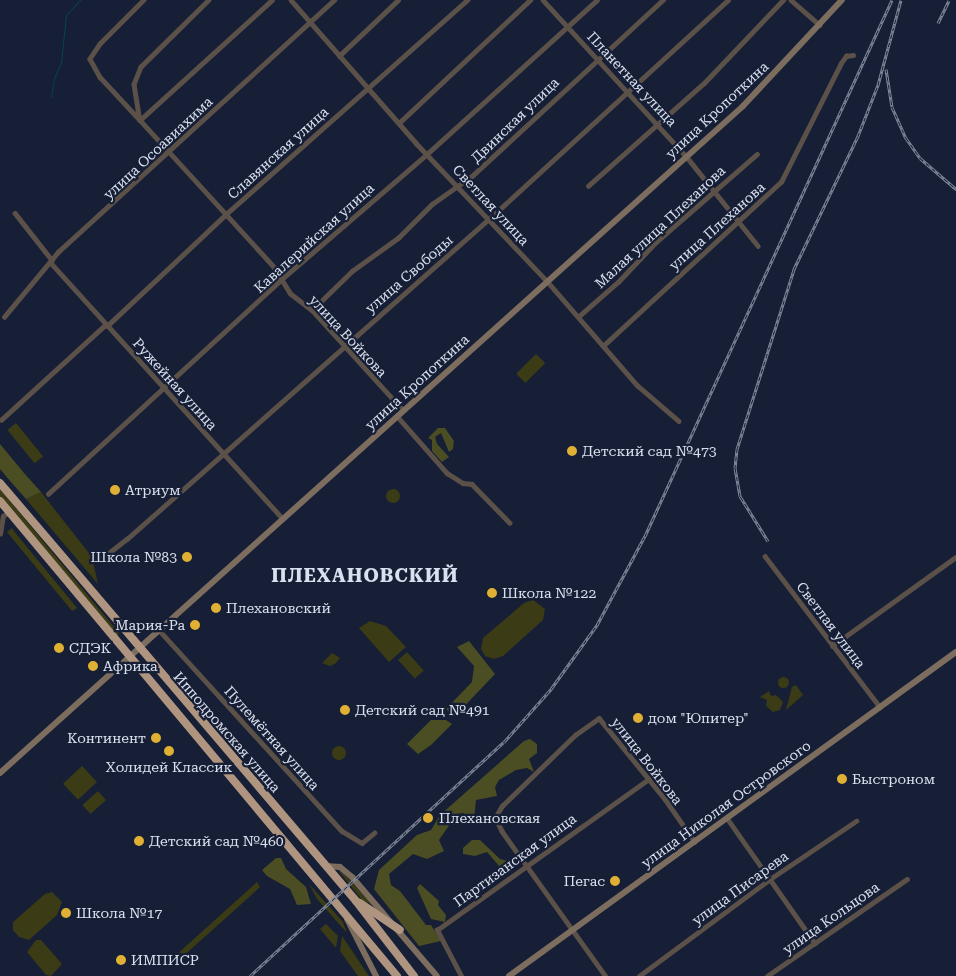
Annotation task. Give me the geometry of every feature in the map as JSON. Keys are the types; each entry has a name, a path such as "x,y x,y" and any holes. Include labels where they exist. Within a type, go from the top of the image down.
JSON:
{"highway":[{"name":"Ипподромская улица","path":"0,483 138,648 356,901 414,976"},
{"name":"Ипподромская улица","path":"0,501 128,658 340,906 397,976"},
{"path":"356,901 400,930"}],"main road":[{"name":"улица Кропоткина","path":"0,773 767,83 842,0"},
{"name":"улица Николая Островского","path":"509,976 956,652"},
{"path":"326,866 345,869 400,930 437,976"},
{"path":"340,906 376,976"}],"street":[{"name":"улица Войкова","path":"144,0 100,44 90,59 100,77 283,278 290,293 312,310 403,410"},
{"path":"140,120 134,84 141,67 209,0"},
{"path":"140,120 192,75 272,0"},
{"name":"Светлая улица","path":"291,0 427,154 547,281 637,385 679,421"},
{"name":"улица Осоавиахима","path":"4,316 32,280 51,261 334,0"},
{"path":"339,56 398,0"},
{"name":"Славянская улица","path":"1,420 225,215 467,0"},
{"path":"399,123 530,0"},
{"name":"Планетная улица","path":"543,0 659,125 758,246"},
{"name":"Кавалерийская улица","path":"48,494 283,278 427,154 597,0"},
{"name":"Двинская улица","path":"312,310 352,271 398,238 432,204 460,187 597,58 663,0"},
{"name":"улица Свободы","path":"101,559 224,454 489,219 728,0"},
{"path":"588,186 659,125 783,0"},
{"path":"791,0 820,25"},
{"name":"улица Плеханова","path":"603,346 740,222 787,174 841,63 846,56 853,55"},
{"name":"Малая улица Плеханова","path":"578,317 714,190 757,154"},
{"name":"Ружейная улица","path":"15,213 51,261 107,325 283,519"},
{"path":"397,416 447,473 463,483 472,484 510,523"},
{"path":"0,534 3,516 9,512"},
{"name":"Светлая улица","path":"765,556 880,707"},
{"path":"832,646 956,557"},
{"name":"Пулемётная улица","path":"159,630 342,831 362,843 374,833"},
{"name":"улица Войкова","path":"526,865 495,818 502,806 575,735 599,718 649,779 695,842"},
{"name":"Партизанская улица","path":"461,976 437,930 649,779"},
{"path":"727,818 815,943"},
{"name":"улица Писарева","path":"639,976 770,879 856,821"},
{"path":"526,865 605,976"},
{"name":"улица Кольцова","path":"768,976 907,879"}],"shaded area":[{"path":"536,354 545,363 525,383 516,374"},
{"path":"16,423 43,456 35,463 7,430"},
{"path":"0,489 119,633 117,637 0,498"},
{"path":"390,489 396,489 400,496 396,503 390,503 386,499 386,493"},
{"path":"41,492 92,557 98,584 26,499"},
{"path":"12,528 77,608 72,611 7,532"},
{"path":"533,600 545,609 543,620 503,656 494,659 485,656 481,649 483,638 524,603"},
{"path":"370,621 386,626 406,647 389,662 359,628"},
{"path":"407,652 424,671 415,679 398,660"},
{"path":"332,653 340,658 336,663 330,666 322,663"},
{"path":"783,676 789,682 783,688 777,682"},
{"path":"796,685 803,695 786,710 792,687"},
{"path":"769,691 771,696 776,695 783,702 780,710 773,712 766,706 767,700 760,697"},
{"path":"336,746 342,746 346,753 342,760 336,760 332,756 332,750"},
{"path":"82,766 97,782 78,800 63,784"},
{"path":"98,791 106,800 90,814 82,805"},
{"path":"338,870 345,875 374,906 362,900"},
{"path":"257,882 260,887 247,899 180,959 175,956"},
{"path":"309,884 343,922 347,933 317,899"},
{"path":"52,892 62,902 57,915 29,940 19,937 13,930 13,922 45,894"},
{"path":"326,924 338,936 336,948 320,929"},
{"path":"342,936 369,976 358,976 340,951"},
{"path":"36,940 41,940 62,964 51,976 46,975 27,952"}],"green space":[{"path":"438,428 445,428 454,441 453,449 449,452 441,433 435,437 437,444 449,457 442,462 432,451 432,440 428,438"},
{"path":"0,444 41,492 26,499 11,482 0,469"},
{"path":"469,641 495,674 454,717 446,709 472,682 474,666 457,647"},
{"path":"431,720 446,720 452,724 431,745 418,754 407,744"},
{"path":"530,739 537,744 537,753 529,759 534,772 527,768 516,770 499,780 495,787 497,796 476,800 474,819 463,813 457,814 439,840 444,851 427,859 413,854 389,874 391,885 400,891 426,925 431,925 441,941 419,946 374,889 379,870 417,835 431,830 440,815 524,741"},
{"path":"472,840 480,840 500,859 515,863 517,867 509,870 499,866 487,852 475,856 463,854 463,848"},
{"path":"276,858 281,858 286,869 306,887 311,904 297,905 290,889 267,876 262,870"},
{"path":"420,884 439,901 438,905 446,915 445,922 431,919 417,888"}],"waterway":[{"path":"51,97 54,78 61,63 66,15 80,0"}],"railway":[{"path":"250,976 504,742 551,689 597,625 645,536 892,0"},
{"path":"768,541 740,496 735,468 737,449 794,269 858,136 878,85 901,0"},
{"path":"938,23 949,0"},
{"path":"886,69 892,107 906,138 920,158 956,189"}],"place":[{"name":"Детский сад №473","path":"572,451"},
{"name":"Атриум","path":"115,490"},
{"name":"Школа №83","path":"187,557"},
{"name":"Школа №122","path":"492,593"},
{"name":"Плехановский","path":"216,608"},
{"name":"Мария-Ра","path":"195,625"},
{"name":"СДЭК","path":"59,648"},
{"name":"Африка","path":"93,666"},
{"name":"Детский сад №491","path":"345,710"},
{"name":"дом \"Юпитер\"","path":"638,718"},
{"name":"Континент","path":"156,738"},
{"name":"Холидей Классик","path":"169,751"},
{"name":"Быстроном","path":"842,779"},
{"name":"Плехановская","path":"428,818"},
{"name":"Детский сад №460","path":"139,841"},
{"name":"Пегас","path":"615,881"},
{"name":"Школа №17","path":"66,913"},
{"name":"ИМПИСР","path":"121,960"}],"district":[{"name":"ПЛЕХАНОВСКИЙ","path":"365,576"}]}
